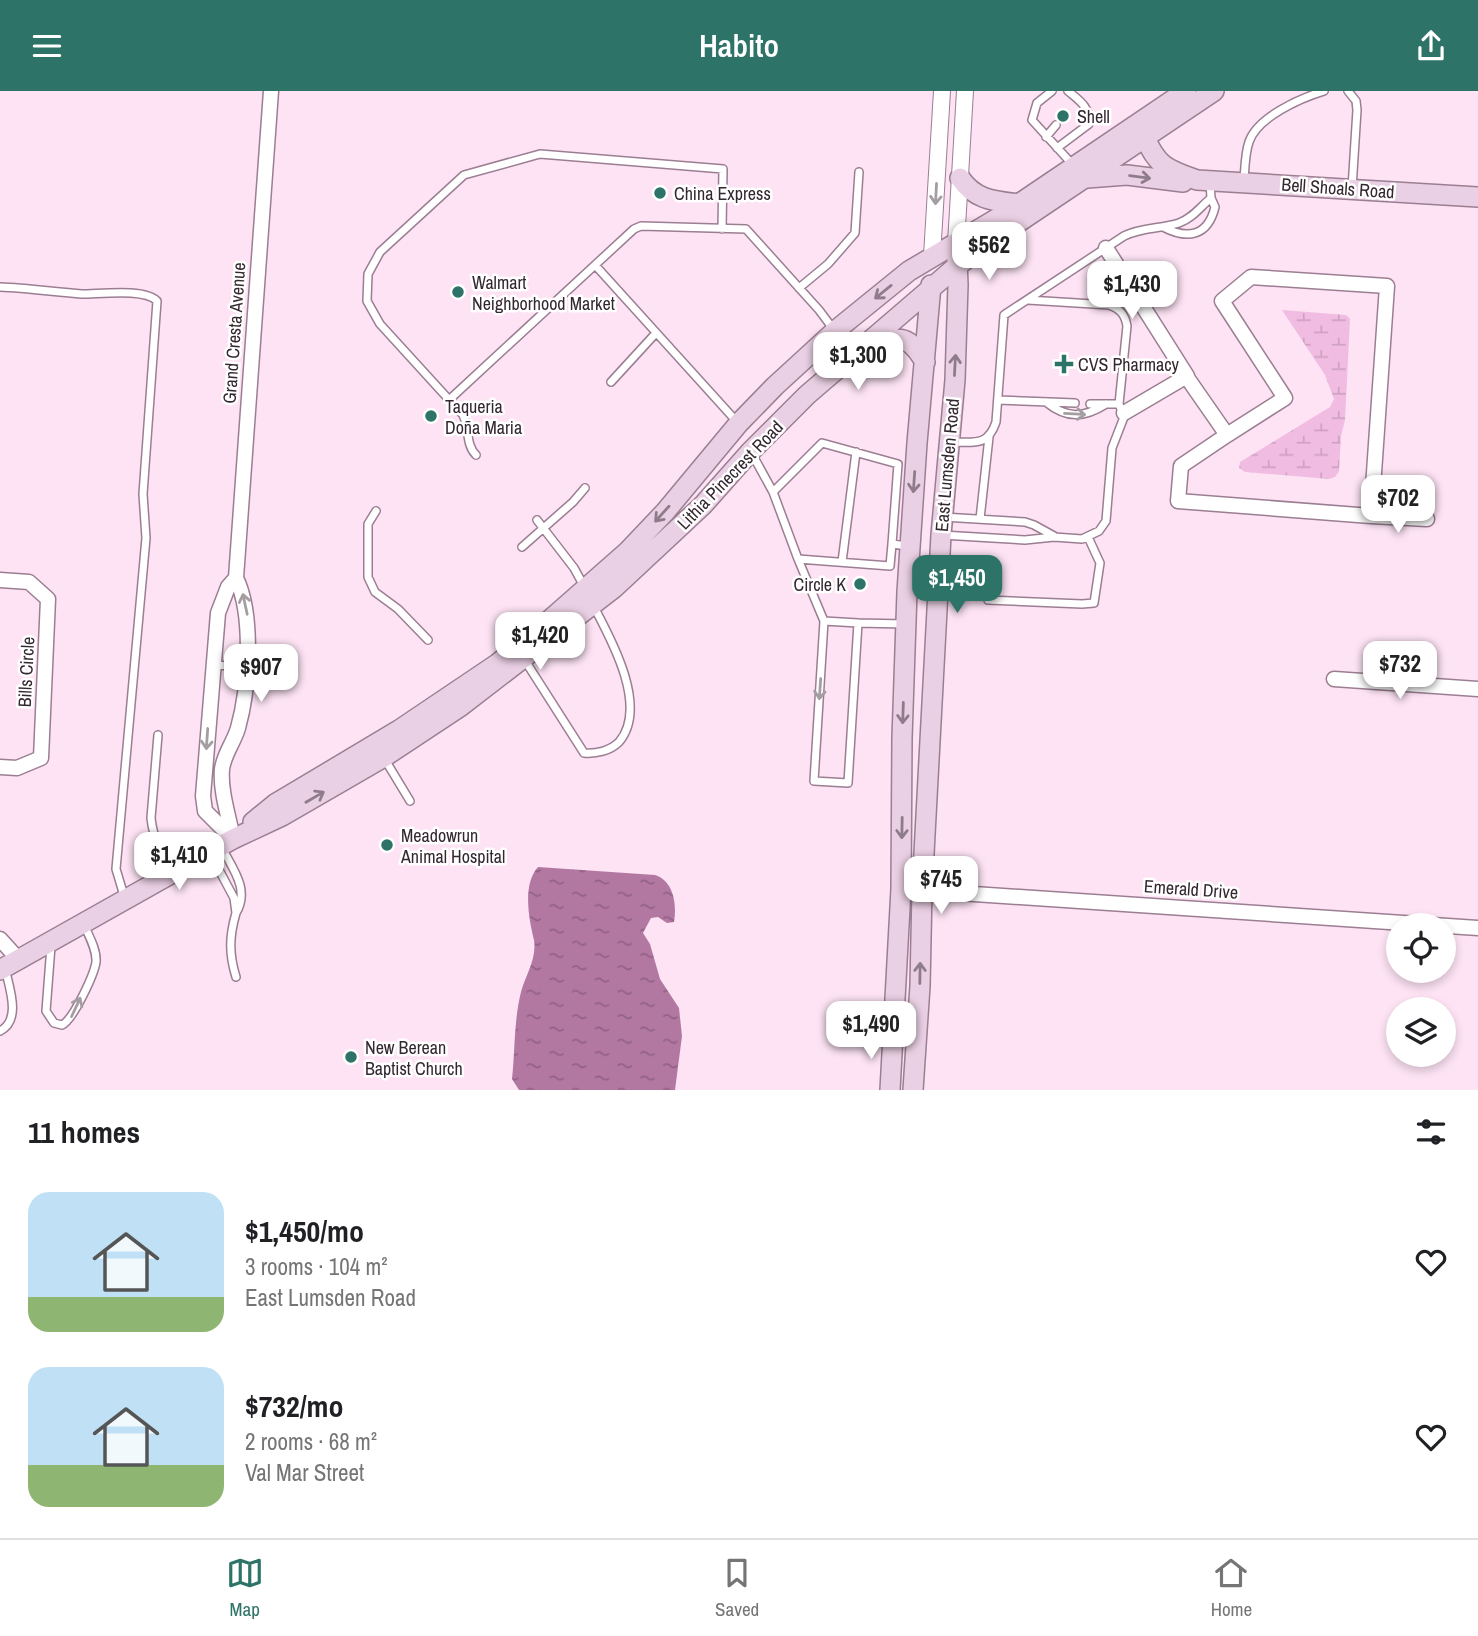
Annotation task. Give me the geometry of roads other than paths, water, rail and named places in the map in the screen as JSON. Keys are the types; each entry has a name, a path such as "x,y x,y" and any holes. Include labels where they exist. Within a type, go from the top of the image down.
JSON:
{"main road":[{"name":"Lithia Pinecrest Road","path":"221,845 275,804 399,730 497,664 589,597 633,571 703,505 750,452 807,395 957,266 1185,91"},
{"name":"Lithia Pinecrest Road","path":"8,966 221,845 282,816 384,757 453,712 524,659 589,597 739,423 835,331 932,255 956,244 1019,204 1145,138 1214,91"},
{"path":"1145,138 1156,159 1165,167 1206,186"},
{"name":"Bell Shoals Road","path":"1078,173 1127,175 1206,186 1244,182 1478,197"},
{"path":"960,178 973,193 983,198 1019,204"},
{"path":"958,308 975,266 992,240"},
{"name":"East Lumsden Road","path":"913,1090 931,710 958,308 956,244"},
{"name":"East Lumsden Road","path":"890,1090 901,890 902,738 908,575 901,545 925,362 932,255"},
{"path":"807,395 823,397 868,356 895,338 910,343 925,362"},
{"path":"908,575 915,576 919,585 916,674 931,710"},
{"path":"384,757 383,747 399,730"}],"street":[{"name":"Grand Cresta Avenue","path":"221,845 222,776 224,762 237,731 243,707 246,667 248,619 242,590 236,578 271,91"},
{"name":"East Lumsden Road","path":"932,255 942,91"},
{"name":"East Lumsden Road","path":"956,244 965,91"},
{"path":"1106,248 1186,376 1227,435"},
{"path":"1371,516 1387,286 1251,277 1222,301 1285,398 1181,466 1178,501 1371,516 1427,519"},
{"path":"1122,409 1186,376"},
{"name":"Grand Cresta Avenue","path":"221,845 203,804 218,613 228,587 236,578"},
{"name":"Bills Circle","path":"0,580 29,582 48,599 41,758 17,768 0,767"},
{"path":"1334,679 1474,689"},
{"name":"Emerald Drive","path":"901,890 1478,927"},
{"path":"0,939 8,966"}],"lane":[{"path":"1052,91 1037,103 1032,120 1078,173"},
{"path":"1057,148 1089,124 1090,114 1068,91"},
{"path":"1244,182 1248,143 1258,126 1281,110 1324,91"},
{"path":"1348,91 1356,101 1357,110 1352,189"},
{"path":"1072,108 1078,100"},
{"path":"1046,137 1056,125"},
{"path":"476,455 470,448 466,419 380,324 367,301 368,274 380,252 464,175 540,154 723,169 722,229"},
{"path":"799,288 828,264 855,233 859,172"},
{"path":"981,519 989,437 996,422 1004,315 1131,233 1163,227 1193,216 1206,186"},
{"path":"1163,227 1183,234 1195,234 1209,225 1215,207 1206,186"},
{"path":"450,399 637,227 746,229 835,331"},
{"path":"595,265 739,423"},
{"path":"0,287 135,294 153,297 157,301 144,493 146,538 116,869 125,899"},
{"path":"942,526 1025,540 1088,537 1099,531 1106,521 1112,448 1123,423 1127,326 1124,315 1109,305 1028,300"},
{"path":"611,382 656,333"},
{"path":"998,400 1075,403"},
{"path":"1045,402 1059,413 1089,414 1106,404"},
{"path":"1090,404 1106,404 1122,409"},
{"path":"949,442 978,442 989,437"},
{"path":"773,492 822,443 898,464 901,545 890,566 798,559"},
{"path":"750,452 773,492 824,621 814,781 848,783 858,623"},
{"path":"842,562 856,452"},
{"path":"522,547 585,488"},
{"path":"376,511 368,524 369,577 372,585 375,592 428,640"},
{"path":"942,526 981,519 1025,523 1034,525 1054,537"},
{"path":"524,659 584,753 600,752 615,746 624,735 629,717 628,690 615,647 574,568 537,520"},
{"path":"988,600 1094,603 1100,563 1088,537"},
{"path":"824,621 905,624"},
{"path":"213,665 246,667"},
{"path":"158,735 152,831 174,872"},
{"path":"384,757 410,801"},
{"path":"221,845 236,913"},
{"path":"221,845 242,888 241,905 230,934 229,950 236,977"},
{"path":"52,942 46,1011 54,1023 62,1025 72,1017 95,966 95,952 83,923"},
{"path":"0,1031 10,1022 13,1006 8,966"}],"water":[{"path":"538,867 655,875 670,888 675,908 674,922 667,923 658,917 651,918 643,933 650,944 660,979 679,1008 682,1036 675,1090 519,1090 512,1079 519,1002 534,947 528,892"}],"place":[{"name":"Shell","path":"1063,116"},
{"name":"China Express","path":"660,193"},
{"name":"Walmart Neighborhood Market","path":"458,292"},
{"name":"CVS Pharmacy","path":"1064,364"},
{"name":"Taqueria Doña Maria","path":"431,416"},
{"name":"Circle K","path":"860,584"},
{"name":"Meadowrun Animal Hospital","path":"387,845"},
{"name":"New Berean Baptist Church","path":"351,1057"}]}
